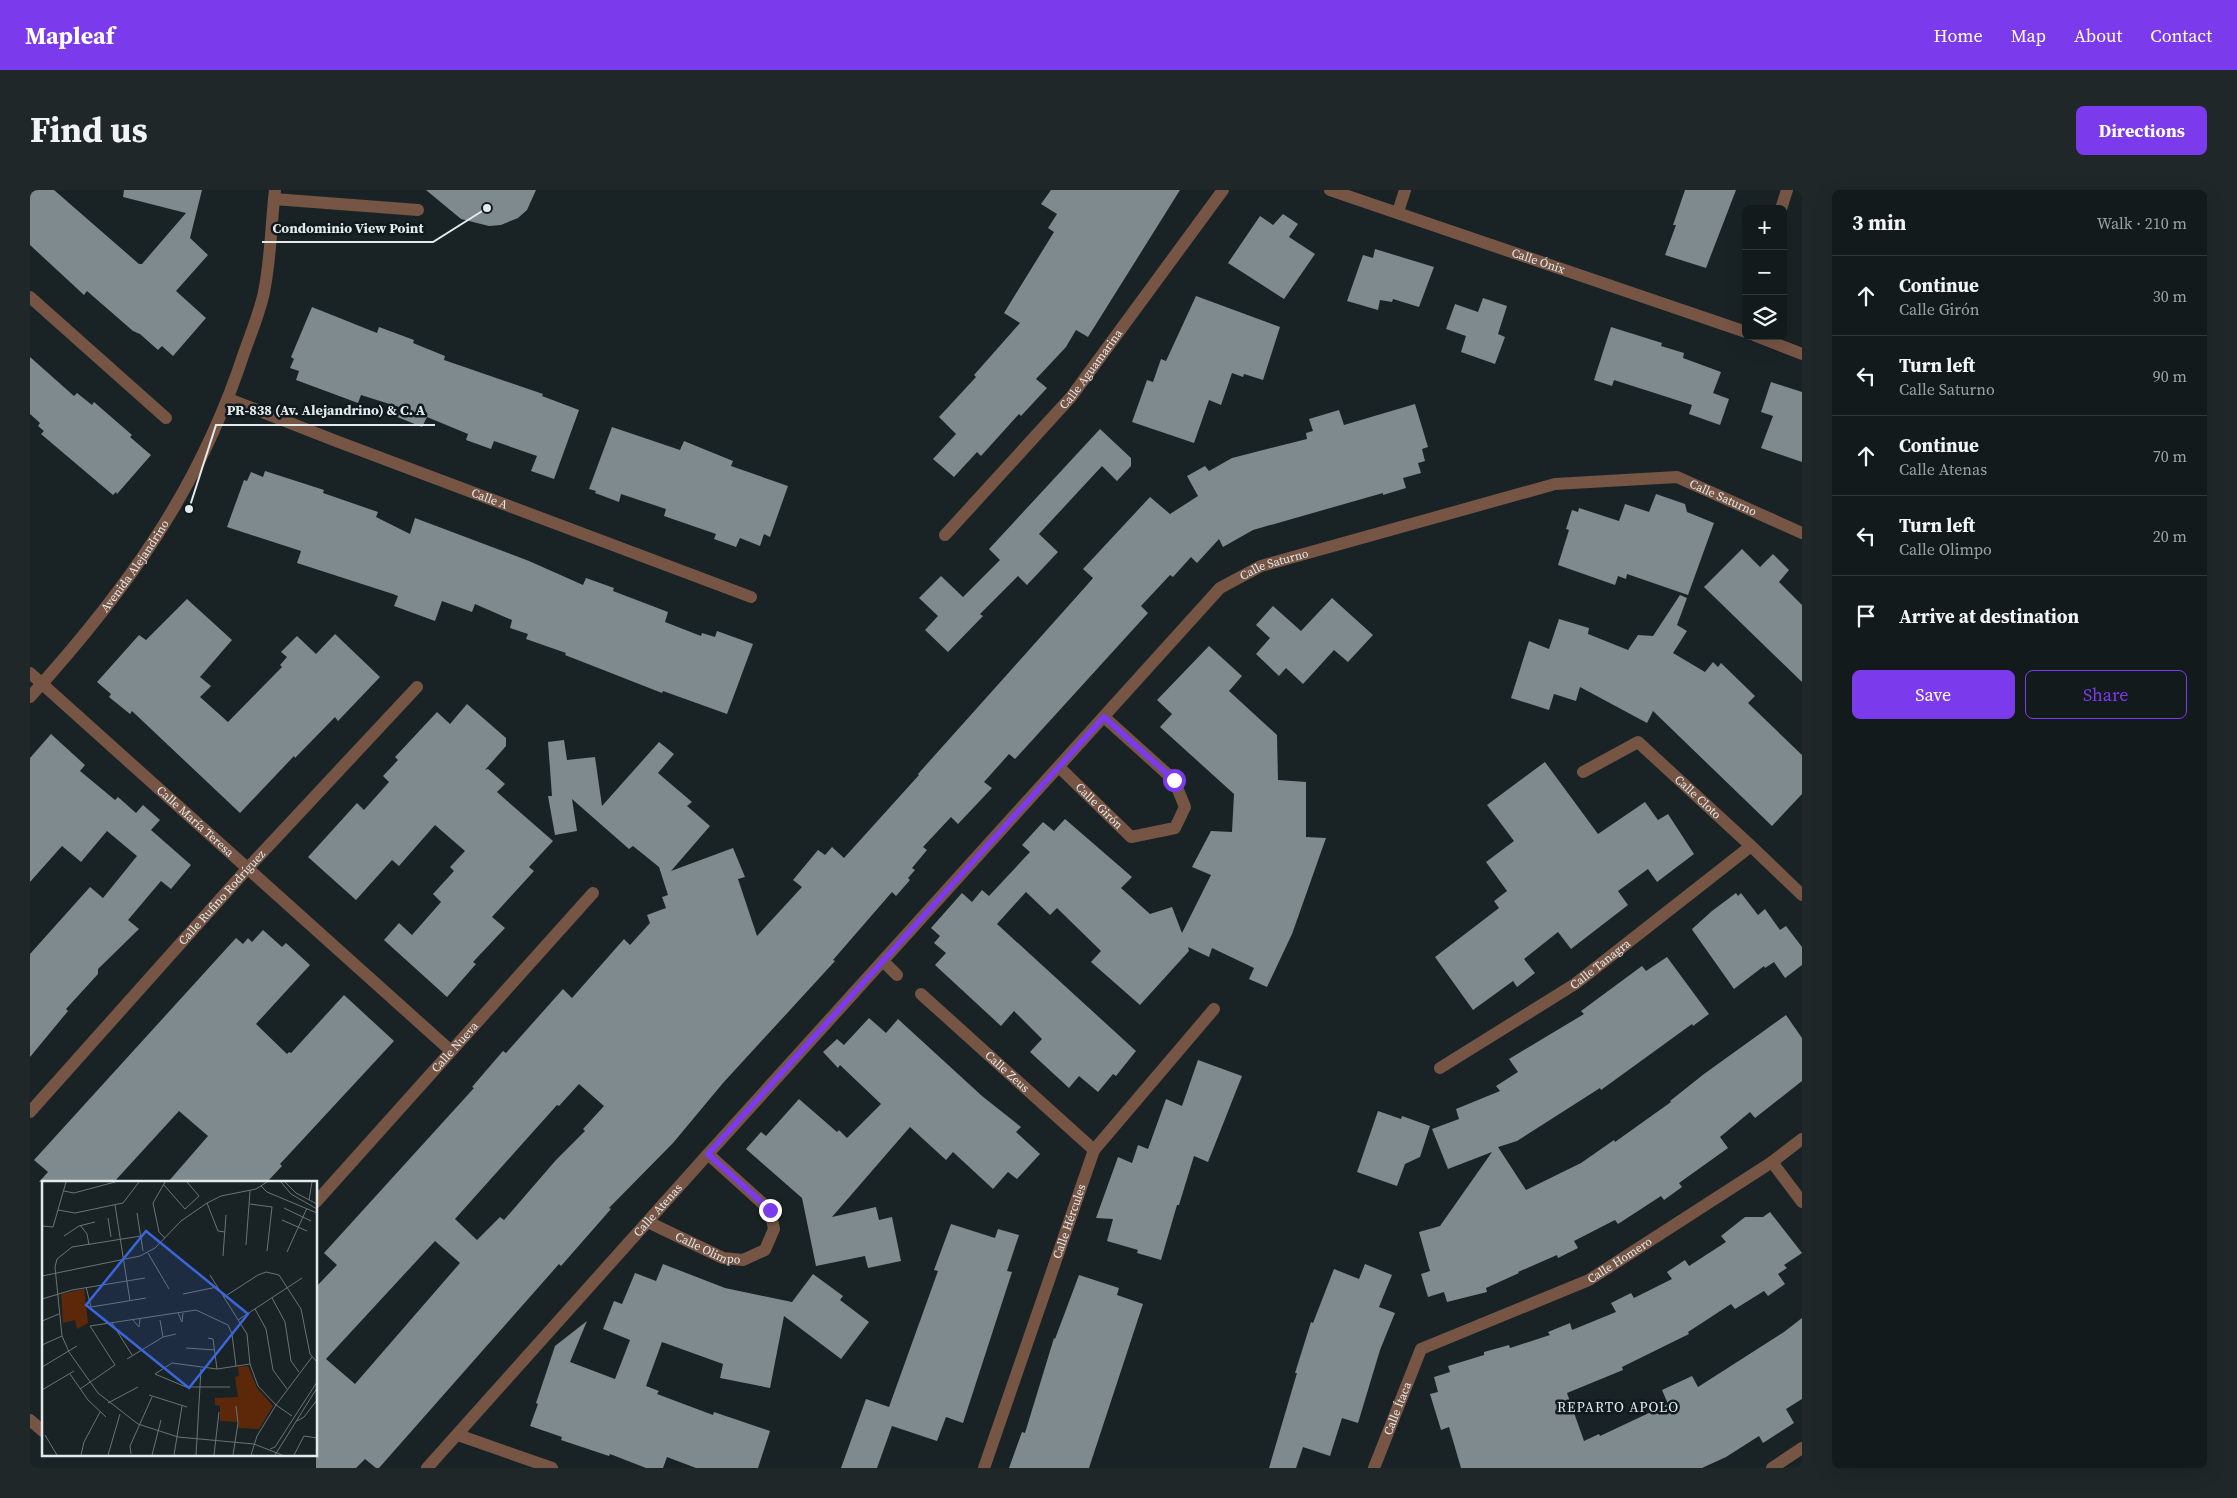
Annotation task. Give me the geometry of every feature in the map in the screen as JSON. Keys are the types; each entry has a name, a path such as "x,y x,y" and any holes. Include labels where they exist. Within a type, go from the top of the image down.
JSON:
{"street":[{"name":"Calle Aguamarina","path":"945,535 1071,397 1223,190"},
{"name":"Calle Ónix","path":"1330,190 1742,326"},
{"path":"1398,212 1405,190"},
{"path":"1782,205 1787,190"},
{"path":"275,194 418,210"},
{"name":"Avenida Alejandrino","path":"30,696 114,599 146,555 178,502 229,399 264,292 275,194"},
{"path":"30,297 166,418"},
{"path":"1766,340 1802,354"},
{"name":"Calle A","path":"229,399 751,597"},
{"name":"Calle Saturno","path":"886,958 1220,588 1261,566 1555,484 1676,476 1802,533"},
{"name":"Calle María Teresa","path":"30,673 451,1052"},
{"name":"Calle Rufino Rodríguez","path":"30,1112 247,868 417,687"},
{"name":"Calle Girón","path":"1059,767 1131,837 1175,828 1185,807 1174,780 1104,717"},
{"name":"Calle Cloto","path":"1583,772 1638,742 1802,895"},
{"name":"Calle Tanagra","path":"1440,1068 1575,984 1751,846"},
{"name":"Calle Nueva","path":"318,1200 593,893"},
{"path":"886,958 898,975"},
{"name":"Calle Atenas","path":"427,1468 886,958"},
{"name":"Calle Zeus","path":"921,994 1094,1150"},
{"name":"Calle Hércules","path":"984,1468 1094,1150 1214,1009"},
{"name":"Calle Homero","path":"1421,1349 1589,1280 1772,1162 1802,1139"},
{"name":"Calle Olimpo","path":"648,1222 724,1258 742,1260 765,1250 774,1229 770,1210 708,1154"},
{"path":"1772,1162 1802,1202"},
{"name":"Calle Ítaca","path":"1374,1468 1421,1349"},
{"path":"30,1420 42,1430"},
{"path":"458,1435 552,1468"},
{"path":"1772,1468 1802,1448"}],"building":[{"path":"30,190 54,190 139,264 142,264 186,213 123,197 124,190 202,190 190,238 208,255 176,291 206,318 173,356 162,346 158,350 87,291 84,295 30,245"},
{"path":"426,190 536,190 527,210 518,218 501,225 489,226 461,219"},
{"path":"1051,190 1180,190 1088,337 1076,330 1066,347 1036,379 1047,388 1021,416 1019,414 981,456 977,452 954,477 933,459 956,434 939,417 976,377 974,375 1020,323 1004,313 1054,232 1048,228 1057,214 1041,204"},
{"path":"1685,190 1736,190 1706,268 1665,255 1676,225 1673,225"},
{"path":"1283,214 1298,224 1289,237 1315,254 1284,299 1228,263 1260,216 1273,225"},
{"path":"1375,249 1434,267 1419,307 1393,299 1392,302 1380,300 1378,310 1347,301 1363,255 1373,258"},
{"path":"1196,296 1280,327 1263,380 1244,374 1243,377 1232,373 1221,405 1209,400 1194,443 1132,422 1147,380 1153,382 1161,359 1166,361"},
{"path":"1483,298 1507,306 1498,334 1505,337 1495,364 1461,352 1466,336 1446,329 1455,304 1478,312"},
{"path":"312,307 377,333 379,327 414,340 413,343 445,356 444,360 543,394 542,396 579,410 554,479 531,471 537,456 494,441 491,449 466,440 468,434 427,417 422,427 395,416 399,407 361,395 358,403 296,380 299,371 290,368 294,359 291,357"},
{"path":"1611,327 1662,343 1661,346 1684,353 1683,358 1721,372 1713,393 1729,399 1720,425 1689,414 1692,405 1614,380 1612,386 1594,380"},
{"path":"30,357 74,396 77,393 92,405 94,402 132,435 130,437 151,455 117,494 116,492 113,495 41,434 44,431 38,426 40,423 30,414"},
{"path":"1771,382 1802,392 1802,462 1761,448 1773,416 1761,412"},
{"path":"1415,404 1428,447 1422,449 1425,461 1418,463 1421,473 1403,478 1406,488 1253,530 1223,547 1219,539 1197,563 1191,557 1173,577 1170,575 1141,606 1148,613 1015,759 1009,754 984,782 992,788 958,824 951,817 923,847 927,850 912,868 915,870 908,878 910,880 896,896 892,892 833,960 835,961 723,1083 673,1143 609,1208 611,1209 561,1266 559,1264 379,1468 376,1468 365,1459 356,1468 316,1468 316,1456 318,1456 318,1285 337,1265 324,1253 474,1088 472,1087 503,1051 506,1053 563,989 572,998 624,939 630,945 650,923 647,915 666,908 662,897 668,895 659,867 633,846 629,849 572,799 577,831 555,835 548,796 552,796 548,742 564,740 567,760 595,757 602,806 659,742 674,754 658,773 692,802 687,806 710,826 671,871 733,848 745,877 738,879 757,936 802,887 793,880 818,850 825,855 832,847 844,858 919,775 1093,578 1083,569 1150,497 1170,514 1198,496 1187,476 1205,466 1209,471 1232,458 1307,439 1306,433 1313,431 1309,419 1339,410 1344,425","holes":["579,1084 604,1106 583,1129 585,1131 556,1160 504,1220 500,1217 477,1240 455,1219 557,1105 559,1106","435,1241 460,1263 355,1384 326,1359"]},
{"path":"612,427 680,450 684,441 733,461 731,466 788,486 770,537 764,534 760,546 740,538 736,547 714,539 716,534 664,516 666,509 621,494 619,502 589,489"},
{"path":"1100,429 1131,458 1131,466 1117,481 1102,466 1039,534 1058,552 1027,585 1018,576 980,614 983,616 948,652 925,630 938,616 919,598 941,576 963,597 1000,560 989,549"},
{"path":"265,471 324,490 323,493 378,512 376,517 410,534 415,518 529,561 583,585 586,578 614,588 613,591 668,612 665,622 701,636 702,633 715,637 717,631 753,644 727,714 663,691 662,693 565,655 566,653 526,639 528,634 510,628 512,620 475,604 472,612 442,601 435,621 394,606 398,596 297,563 301,551 227,527 244,480 247,481 251,472 263,477"},
{"path":"1656,494 1685,504 1687,512 1714,523 1688,595 1627,574 1626,579 1618,576 1615,585 1558,565 1569,530 1566,529 1572,510 1578,512 1579,508 1619,521 1625,504 1649,512"},
{"path":"1742,549 1760,567 1773,554 1789,570 1779,582 1802,605 1802,682 1704,587"},
{"path":"1680,595 1687,598 1677,625 1687,631 1673,653 1705,672 1713,662 1718,667 1721,663 1755,696 1748,703 1802,755 1802,794 1772,826 1653,711 1647,723 1580,687 1576,701 1554,694 1549,710 1511,698 1529,641 1549,649 1559,619 1589,628 1588,634 1628,650 1638,635 1653,636"},
{"path":"1332,598 1373,635 1348,662 1334,650 1303,684 1286,668 1279,676 1256,654 1270,638 1256,625 1273,606 1301,631"},
{"path":"187,599 232,640 200,677 211,686 200,697 228,722 282,667 280,665 287,657 281,652 297,636 316,654 335,634 380,677 338,721 335,717 295,758 294,756 240,813 132,711 130,714 109,697 111,694 97,682 139,635 146,640"},
{"path":"1209,646 1242,676 1229,691 1277,735 1278,780 1306,782 1306,837 1326,838 1292,934 1267,987 1249,979 1254,968 1212,948 1209,957 1188,947 1189,951 1140,1005 1091,962 1101,951 1057,908 1050,915 1026,892 997,924 1136,1051 1116,1076 1113,1074 1098,1092 1079,1076 1069,1088 1030,1052 1042,1039 1014,1011 1001,1026 935,965 946,953 934,943 940,936 931,928 962,893 972,902 982,890 989,896 1030,852 1022,845 1043,822 1054,831 1065,819 1132,877 1121,888 1150,914 1172,907 1182,933 1211,875 1192,867 1211,831 1232,832 1234,794 1160,727 1172,714 1157,700"},
{"path":"467,704 506,738 506,746 485,770 488,769 505,784 497,792 553,841 529,867 534,871 492,917 505,928 473,962 476,964 447,997 384,940 399,923 412,935 441,902 433,894 454,871 450,867 465,851 435,825 399,866 392,860 356,900 308,857 357,803 364,810 389,782 383,776 398,760 395,757 437,712 450,724"},
{"path":"51,734 85,765 80,771 115,800 118,797 136,813 143,805 160,820 151,830 191,865 171,889 161,881 128,920 139,929 98,969 98,974 66,1009 68,1011 30,1057 30,954 90,887 103,898 137,856 107,831 81,862 62,846 30,882 30,758"},
{"path":"1545,762 1598,834 1645,802 1658,820 1668,814 1694,854 1657,882 1648,869 1618,891 1628,905 1571,949 1558,932 1524,959 1535,973 1517,987 1513,981 1473,1010 1435,957 1499,908 1494,901 1507,891 1486,862 1514,841 1487,805"},
{"path":"1736,893 1738,896 1741,893 1758,915 1765,909 1780,930 1786,926 1802,947 1802,965 1785,978 1774,962 1765,968 1764,966 1734,989 1693,931 1692,929 1712,911"},
{"path":"263,930 282,947 286,943 310,965 256,1024 287,1054 291,1053 344,995 394,1041 280,1164 282,1166 268,1181 169,1181 208,1136 179,1111 115,1181 39,1182 48,1172 34,1160 236,938 243,944 248,938 252,942"},
{"path":"1667,957 1709,1014 1693,1026 1692,1024 1601,1090 1600,1088 1517,1141 1498,1147 1526,1190 1581,1163 1614,1140 1615,1142 1671,1102 1704,1074 1786,1015 1802,1038 1802,1081 1755,1118 1750,1112 1720,1137 1728,1148 1679,1183 1682,1187 1664,1200 1661,1196 1618,1224 1615,1220 1574,1241 1578,1248 1558,1258 1557,1255 1518,1272 1486,1288 1487,1292 1447,1302 1444,1292 1428,1297 1421,1274 1430,1271 1419,1232 1440,1226 1492,1152 1448,1169 1432,1129 1459,1119 1456,1109 1500,1091 1496,1086 1518,1072 1509,1059 1584,1014 1581,1011 1642,966 1646,971"},
{"path":"869,1018 886,1033 898,1019 982,1096 1021,1127 1016,1132 1040,1154 1017,1179 1008,1172 993,1189 953,1152 946,1160 910,1127 832,1217 876,1207 879,1220 892,1217 901,1261 868,1268 865,1256 816,1266 802,1198 746,1149 761,1132 766,1136 799,1099 837,1132 839,1130 847,1138 881,1104 840,1065 838,1068 823,1052 837,1039 844,1045"},
{"path":"1198,1060 1242,1076 1208,1162 1194,1156 1161,1260 1137,1253 1138,1250 1107,1241 1113,1219 1096,1218 1118,1157 1132,1163 1138,1145 1148,1149 1166,1099 1182,1106"},
{"path":"1378,1111 1401,1119 1402,1116 1430,1126 1420,1157 1405,1164 1397,1186 1357,1172"},
{"path":"1770,1212 1802,1253 1784,1265 1787,1268 1778,1274 1785,1284 1768,1296 1764,1291 1735,1309 1731,1304 1688,1332 1689,1334 1622,1367 1623,1370 1567,1393 1584,1441 1599,1434 1600,1436 1668,1404 1662,1390 1692,1376 1698,1387 1784,1332 1802,1318 1802,1399 1786,1409 1794,1423 1763,1443 1759,1436 1726,1457 1702,1468 1461,1468 1449,1427 1441,1430 1430,1394 1438,1392 1434,1377 1450,1372 1448,1366 1484,1355 1484,1352 1509,1345 1510,1348 1550,1335 1548,1332 1570,1323 1572,1330 1616,1312 1611,1303 1631,1293 1634,1298 1672,1279 1667,1272 1685,1260 1689,1266 1726,1242 1721,1236 1745,1217 1763,1217"},
{"path":"951,1224 995,1238 998,1229 1019,1235 1007,1271 1012,1272 963,1423 946,1417 937,1441 892,1426 877,1468 841,1468 866,1399 889,1407 938,1271 934,1270"},
{"path":"663,1264 725,1288 792,1302 813,1274 843,1296 840,1300 869,1322 841,1359 784,1316 770,1388 720,1378 723,1364 662,1342 646,1386 659,1391 657,1394 713,1415 714,1412 770,1431 758,1468 696,1468 667,1457 663,1468 646,1468 610,1454 609,1456 561,1440 562,1437 530,1426 555,1346 587,1321 570,1362 615,1379 630,1340 603,1329 614,1301 622,1304 635,1273 656,1281"},
{"path":"1365,1264 1392,1275 1379,1307 1395,1313 1380,1350 1358,1423 1342,1418 1330,1456 1303,1447 1296,1468 1269,1468 1311,1322 1313,1323 1334,1269 1359,1279"},
{"path":"1079,1275 1119,1288 1117,1295 1143,1304 1089,1468 1009,1468 1022,1432 1025,1433 1054,1338"}],"place":[{"name":"Condominio View Point","path":"487,208"},
{"name":"PR-838 (Av. Alejandrino) & C. A","path":"189,509"}],"district":[{"name":"REPARTO APOLO","path":"1618,1407"}],"route":[{"path":"770,1210 708,1154 1104,717 1174,780"}]}
